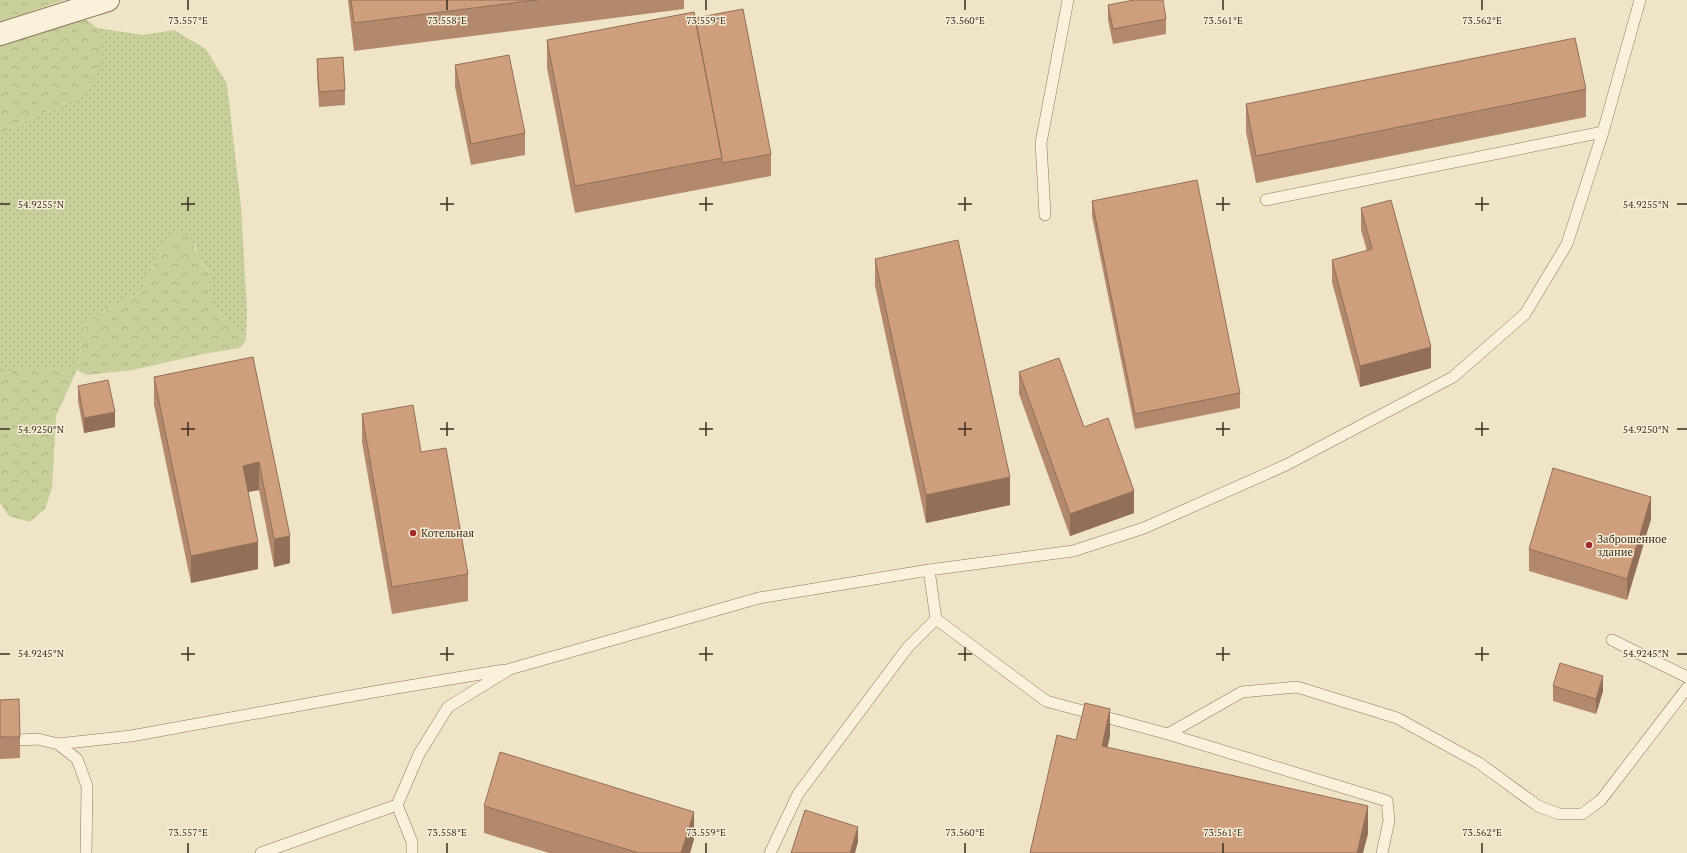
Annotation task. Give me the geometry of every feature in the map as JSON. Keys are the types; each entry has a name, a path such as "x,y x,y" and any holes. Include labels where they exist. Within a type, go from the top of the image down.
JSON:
{"street":[{"path":"0,34 108,0"}],"lane":[{"path":"1045,215 1041,143 1068,0"},
{"path":"19,740 38,739 58,744 131,736 373,692 510,669 759,598 929,570 1073,551 1144,528 1286,465 1454,377 1525,314 1567,244 1603,132 1640,0"},
{"path":"1266,200 1603,132"},
{"path":"929,570 936,619 1046,701 1168,734 1387,801 1389,821 1382,853"},
{"path":"770,853 798,794 908,647 936,619"},
{"path":"1612,640 1687,677"},
{"path":"412,853 412,842 397,805 419,754 448,707 510,669"},
{"path":"1168,734 1242,692 1297,688 1396,718 1479,763 1538,806 1559,814 1582,814 1601,800 1687,688"},
{"path":"58,744 77,759 87,786 86,853"},
{"path":"261,853 397,805"}],"green space":[{"path":"0,0 64,0 0,22"},
{"path":"87,20 97,28 101,46 96,74 78,97 0,133 0,45 72,21"},
{"path":"97,28 143,35 174,30 206,49 227,84 241,206 247,312 246,341 239,329 216,310 208,293 210,274 198,256 195,244 159,252 142,291 108,309 85,326 77,370 25,367 0,374 0,133 78,97 101,46"},
{"path":"183,233 188,236 193,241 197,253 210,274 208,293 216,310 239,329 246,341 240,348 203,354 133,370 86,375 77,370 85,326 108,309 142,291 159,252 175,234"},
{"path":"25,367 77,370 56,416 52,488 45,509 30,522 9,516 0,503 0,374"}],"building":[{"path":"351,0 537,0 354,23"},
{"path":"1134,0 1163,0 1166,19 1113,29 1108,5"},
{"path":"743,9 771,154 722,163 695,18"},
{"path":"694,12 722,158 575,186 547,40"},
{"path":"1575,38 1586,89 1256,156 1246,104"},
{"path":"509,55 525,133 471,144 455,65"},
{"path":"343,57 345,90 319,92 317,59"},
{"path":"1197,180 1240,393 1135,414 1092,201"},
{"path":"1391,200 1431,347 1360,366 1332,260 1372,249 1361,208"},
{"path":"958,240 1010,477 926,495 875,259"},
{"path":"253,357 290,536 274,539 259,462 243,466 258,542 191,556 154,377"},
{"path":"1059,358 1084,427 1108,418 1134,491 1070,514 1019,372"},
{"path":"108,380 115,412 84,418 78,386"},
{"path":"413,405 421,452 446,448 468,574 392,587 362,414"},
{"path":"1553,468 1651,497 1627,579 1529,549"},
{"path":"1560,663 1603,676 1596,699 1553,686"},
{"path":"19,699 20,737 0,737 0,700"},
{"path":"1085,703 1110,709 1102,746 1368,806 1357,853 1030,853 1057,735 1076,740"},
{"path":"500,752 694,812 681,853 639,853 484,806"},
{"path":"805,810 858,827 850,853 791,853"}],"place":[{"name":"Котельная","path":"413,533"},
{"name":"Заброшенное здание","path":"1589,545"}]}
